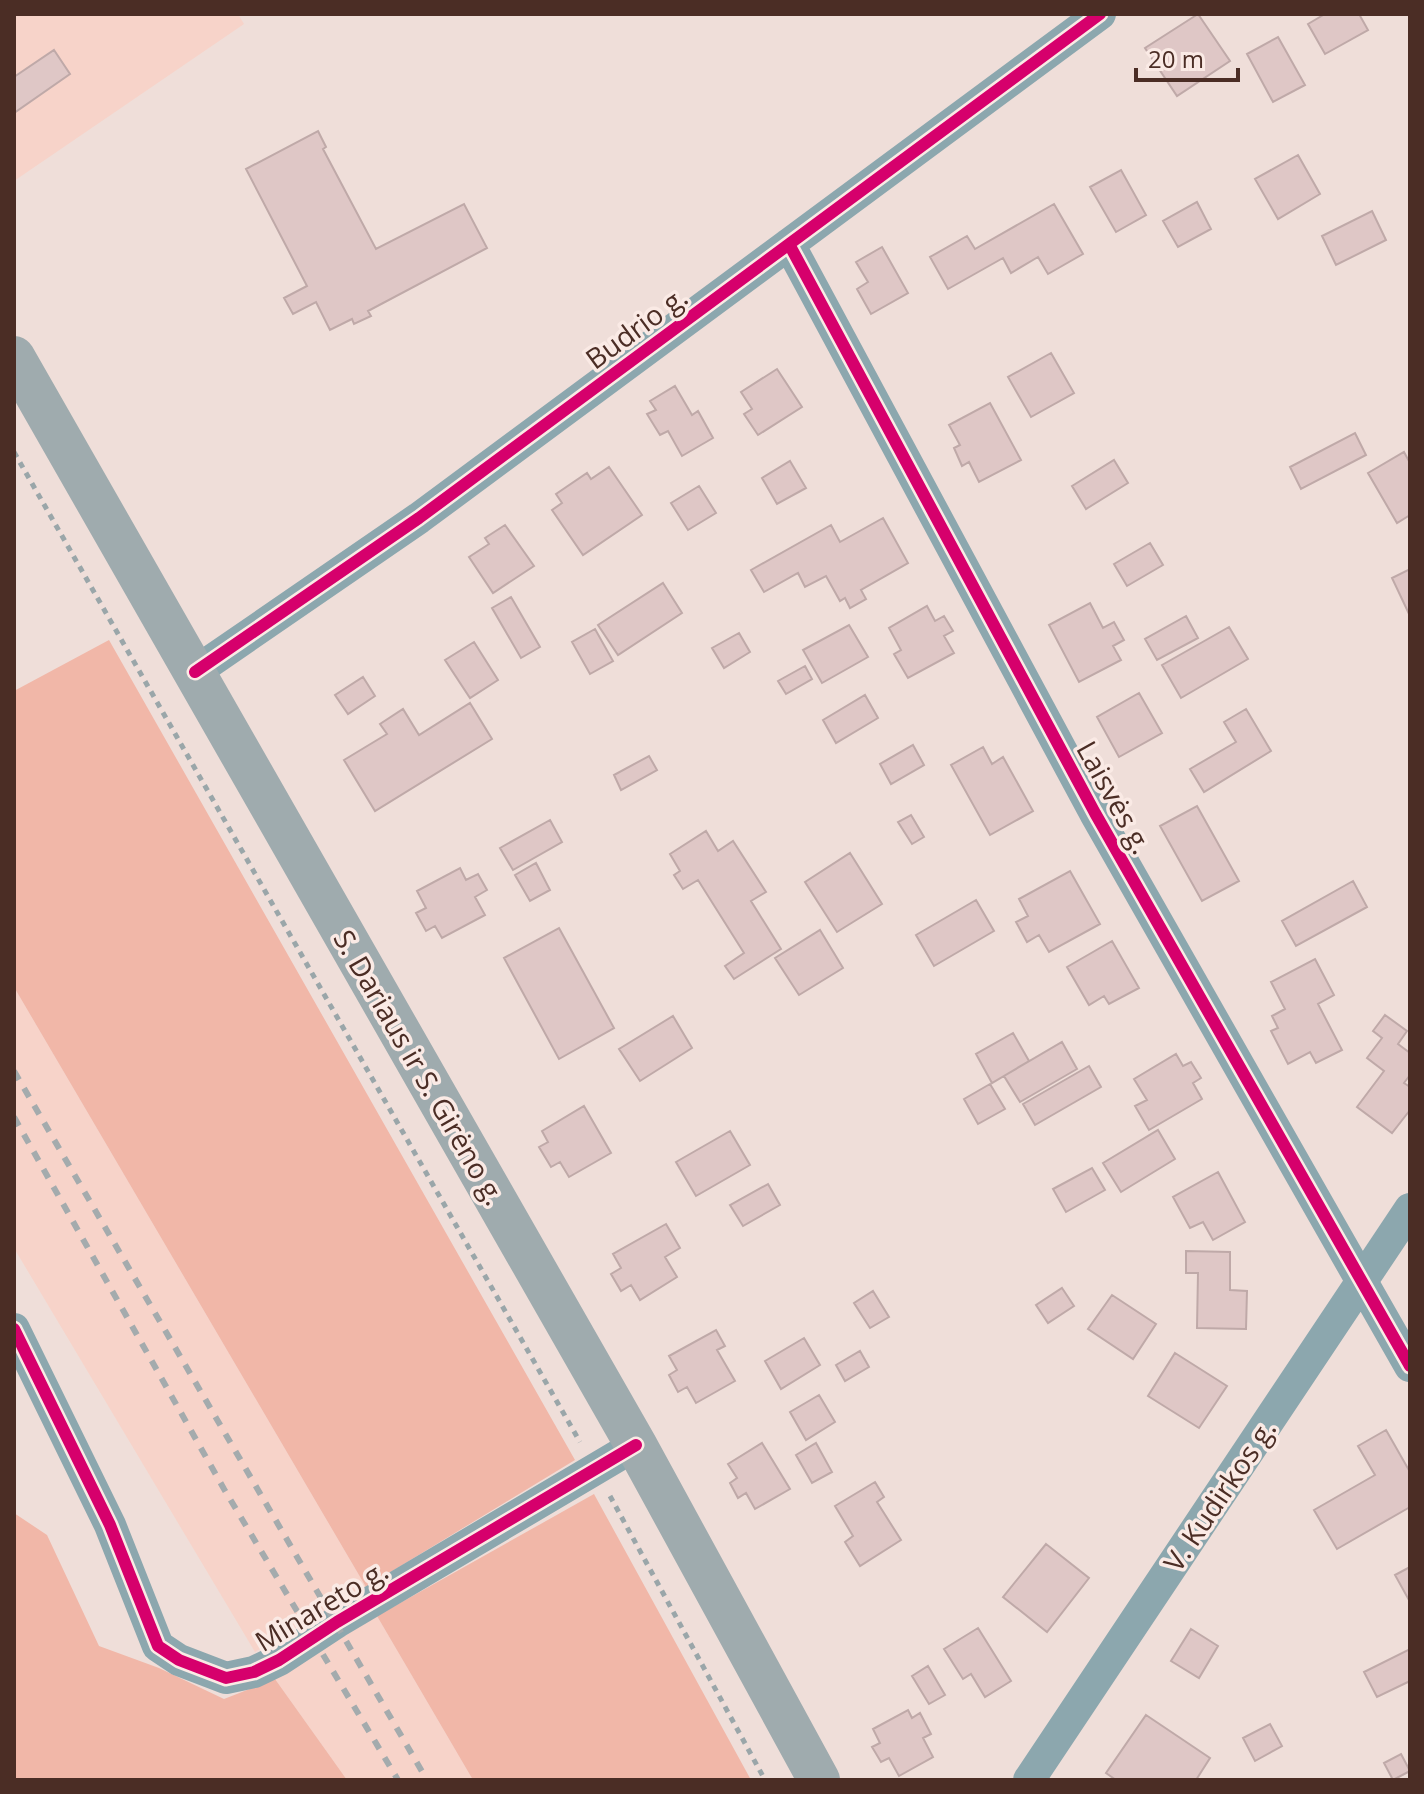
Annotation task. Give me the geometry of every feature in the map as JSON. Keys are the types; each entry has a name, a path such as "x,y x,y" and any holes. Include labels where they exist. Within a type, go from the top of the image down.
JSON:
{"main road":[{"name":"S. Dariaus ir S. Girėno g.","path":"14,357 636,1445 819,1780"}],"street":[{"name":"Budrio g.","path":"195,672 419,518 1100,14"},
{"name":"Laisvės g.","path":"789,244 1095,813 1410,1366"},
{"name":"V. Kudirkos g.","path":"1029,1780 1410,1209"},
{"name":"Minareto g.","path":"14,1329 110,1525 158,1646 179,1660 226,1678 254,1672 279,1660 337,1622 636,1445"}],"path":[{"path":"14,452 596,1469 765,1780"}],"shaded area":[{"path":"14,14 238,14 244,24 14,181"},
{"path":"109,640 575,1460 366,1587 14,987 14,691"},
{"path":"14,987 366,1587 255,1652 14,1248"},
{"path":"594,1494 751,1780 473,1780 377,1616"},
{"path":"14,1513 47,1535 99,1646 159,1668 224,1699 275,1679 347,1780 14,1780"},
{"path":"377,1616 473,1780 347,1780 275,1679"}],"building":[{"path":"1198,14 1230,61 1177,96 1145,48"},
{"path":"1325,14 1359,14 1368,30 1325,54 1308,24"},
{"path":"1278,37 1305,85 1273,102 1247,54"},
{"path":"54,50 70,74 14,113 14,77"},
{"path":"318,131 326,147 323,149 376,249 464,204 487,248 368,311 371,316 354,324 352,319 330,330 316,302 293,314 284,298 307,286 246,169"},
{"path":"1298,155 1320,194 1278,219 1255,179"},
{"path":"1121,170 1146,215 1116,232 1090,187"},
{"path":"1197,202 1211,229 1178,247 1163,221"},
{"path":"1054,204 1083,254 1048,274 1038,257 1011,273 1003,258 948,289 930,257 967,236 975,249"},
{"path":"1372,211 1386,240 1336,265 1322,236"},
{"path":"882,247 908,293 871,314 857,289 868,282 856,262"},
{"path":"1051,353 1074,393 1031,417 1008,377"},
{"path":"777,369 802,407 758,435 744,414 752,409 741,392"},
{"path":"675,386 692,415 698,411 713,438 682,456 668,431 660,435 647,414 656,410 650,401"},
{"path":"990,403 1021,460 979,482 969,462 962,466 954,448 960,445 949,425"},
{"path":"1355,433 1366,455 1301,489 1290,467"},
{"path":"1404,452 1410,463 1410,515 1397,523 1368,473"},
{"path":"1114,460 1128,483 1086,509 1072,486"},
{"path":"790,461 806,488 777,504 762,478"},
{"path":"609,467 642,515 583,555 552,510 562,503 556,494 587,473 591,479"},
{"path":"699,486 716,513 688,530 671,503"},
{"path":"883,518 908,563 861,590 866,599 850,608 845,598 840,601 826,576 805,587 798,573 764,592 751,570 831,525 840,542"},
{"path":"505,525 534,566 493,593 469,557 489,544 485,538"},
{"path":"1150,543 1163,565 1127,586 1114,564"},
{"path":"1410,569 1410,616 1392,578"},
{"path":"663,583 682,613 618,655 598,625"},
{"path":"511,597 540,647 521,658 492,608"},
{"path":"1090,603 1103,628 1114,622 1124,640 1113,646 1121,660 1079,682 1049,625"},
{"path":"927,606 935,621 944,616 953,631 944,636 954,653 908,678 894,654 901,650 889,628"},
{"path":"1186,616 1198,638 1157,660 1145,639"},
{"path":"849,625 868,657 822,683 803,650"},
{"path":"1229,627 1248,659 1181,698 1162,665"},
{"path":"595,629 613,661 590,674 572,642"},
{"path":"739,633 750,652 724,668 712,648"},
{"path":"474,642 498,680 470,698 445,660"},
{"path":"805,666 812,679 786,694 778,681"},
{"path":"363,677 375,696 348,714 335,695"},
{"path":"1139,693 1162,733 1119,757 1097,717"},
{"path":"865,695 878,718 836,743 823,720"},
{"path":"470,703 492,739 375,811 344,760 387,734 380,724 403,709 419,735"},
{"path":"1246,709 1271,751 1204,792 1190,769 1236,742 1224,722"},
{"path":"913,745 924,765 891,784 880,764"},
{"path":"983,747 992,764 1003,757 1033,811 990,835 951,765"},
{"path":"649,756 657,770 621,790 614,775"},
{"path":"1197,806 1239,881 1202,901 1160,826"},
{"path":"911,815 924,837 912,844 898,822"},
{"path":"550,820 562,842 513,870 500,848"},
{"path":"706,831 718,851 733,841 766,892 751,901 781,949 734,979 725,966 744,953 698,880 683,889 674,875 680,871 670,854"},
{"path":"850,853 882,904 837,932 805,882"},
{"path":"536,863 550,890 530,901 515,875"},
{"path":"460,868 466,880 478,874 487,890 475,897 485,915 442,938 435,926 426,931 416,913 426,908 417,891"},
{"path":"1070,871 1100,924 1049,952 1039,935 1027,942 1016,922 1028,916 1019,899"},
{"path":"1353,881 1367,907 1296,946 1282,921"},
{"path":"976,900 994,931 934,966 916,935"},
{"path":"559,928 614,1028 559,1059 504,958"},
{"path":"820,930 843,968 799,995 775,958"},
{"path":"1112,941 1139,988 1109,1004 1104,996 1089,1005 1067,967"},
{"path":"1315,959 1334,995 1318,1004 1342,1050 1316,1063 1310,1052 1288,1064 1271,1031 1278,1028 1272,1016 1285,1009 1271,982"},
{"path":"1385,1015 1407,1031 1398,1044 1410,1053 1410,1075 1404,1083 1410,1087 1410,1110 1392,1133 1357,1107 1384,1071 1367,1058 1382,1038 1373,1031"},
{"path":"673,1016 692,1048 640,1081 619,1049"},
{"path":"1013,1033 1029,1061 992,1083 976,1054"},
{"path":"1062,1042 1077,1069 1020,1102 1004,1076"},
{"path":"1176,1054 1183,1066 1191,1062 1201,1078 1193,1083 1202,1099 1149,1130 1135,1106 1147,1100 1134,1079"},
{"path":"1089,1066 1101,1087 1035,1125 1023,1104"},
{"path":"990,1084 1005,1109 978,1124 964,1099"},
{"path":"584,1106 611,1153 569,1177 560,1162 551,1167 539,1147 548,1142 542,1131"},
{"path":"1158,1130 1175,1159 1121,1192 1103,1163"},
{"path":"730,1131 750,1165 696,1196 676,1162"},
{"path":"1092,1168 1105,1190 1066,1212 1053,1189"},
{"path":"1218,1172 1245,1222 1213,1240 1203,1222 1190,1228 1173,1197"},
{"path":"768,1184 780,1205 743,1226 730,1205"},
{"path":"666,1224 680,1248 665,1257 677,1277 640,1300 631,1285 621,1291 611,1274 621,1268 613,1254"},
{"path":"1186,1251 1230,1252 1230,1290 1247,1291 1246,1329 1197,1328 1198,1273 1186,1273"},
{"path":"1062,1288 1074,1306 1048,1323 1036,1305"},
{"path":"873,1291 889,1317 870,1328 854,1303"},
{"path":"1112,1295 1156,1324 1133,1359 1088,1329"},
{"path":"716,1330 725,1346 717,1350 735,1381 696,1403 687,1387 678,1392 669,1375 677,1370 669,1356"},
{"path":"804,1338 820,1365 781,1389 765,1361"},
{"path":"860,1351 869,1367 845,1381 836,1365"},
{"path":"1175,1353 1227,1386 1199,1428 1148,1396"},
{"path":"819,1395 835,1422 806,1440 790,1412"},
{"path":"1386,1430 1410,1472 1410,1507 1337,1549 1314,1510 1375,1475 1358,1446"},
{"path":"762,1443 790,1489 755,1509 746,1493 738,1498 730,1483 737,1478 728,1464"},
{"path":"816,1443 832,1472 812,1483 796,1455"},
{"path":"875,1482 884,1497 877,1502 901,1540 860,1566 845,1542 853,1536 835,1506"},
{"path":"1046,1544 1089,1578 1047,1632 1003,1597"},
{"path":"1410,1567 1410,1602 1395,1575"},
{"path":"978,1628 1011,1681 985,1697 971,1674 963,1679 944,1649"},
{"path":"1191,1629 1218,1646 1199,1678 1171,1661"},
{"path":"1410,1649 1410,1681 1377,1697 1364,1672"},
{"path":"928,1666 945,1695 929,1704 912,1676"},
{"path":"908,1710 912,1718 920,1713 931,1734 923,1738 933,1757 899,1776 889,1758 881,1762 872,1747 880,1743 873,1729"},
{"path":"1146,1715 1210,1758 1196,1780 1116,1780 1106,1773"},
{"path":"1270,1724 1282,1746 1255,1761 1243,1738"},
{"path":"1401,1754 1410,1771 1393,1780 1384,1763"}],"railway":[{"path":"14,1071 427,1780"},
{"path":"14,1117 224,1489 398,1780"}],"cycle path":[{"path":"195,672 419,518 1100,14"},
{"path":"789,244 1095,813 1410,1366"},
{"path":"14,1329 110,1525 158,1646 179,1660 226,1678 254,1672 279,1660 337,1622 636,1445"}]}
